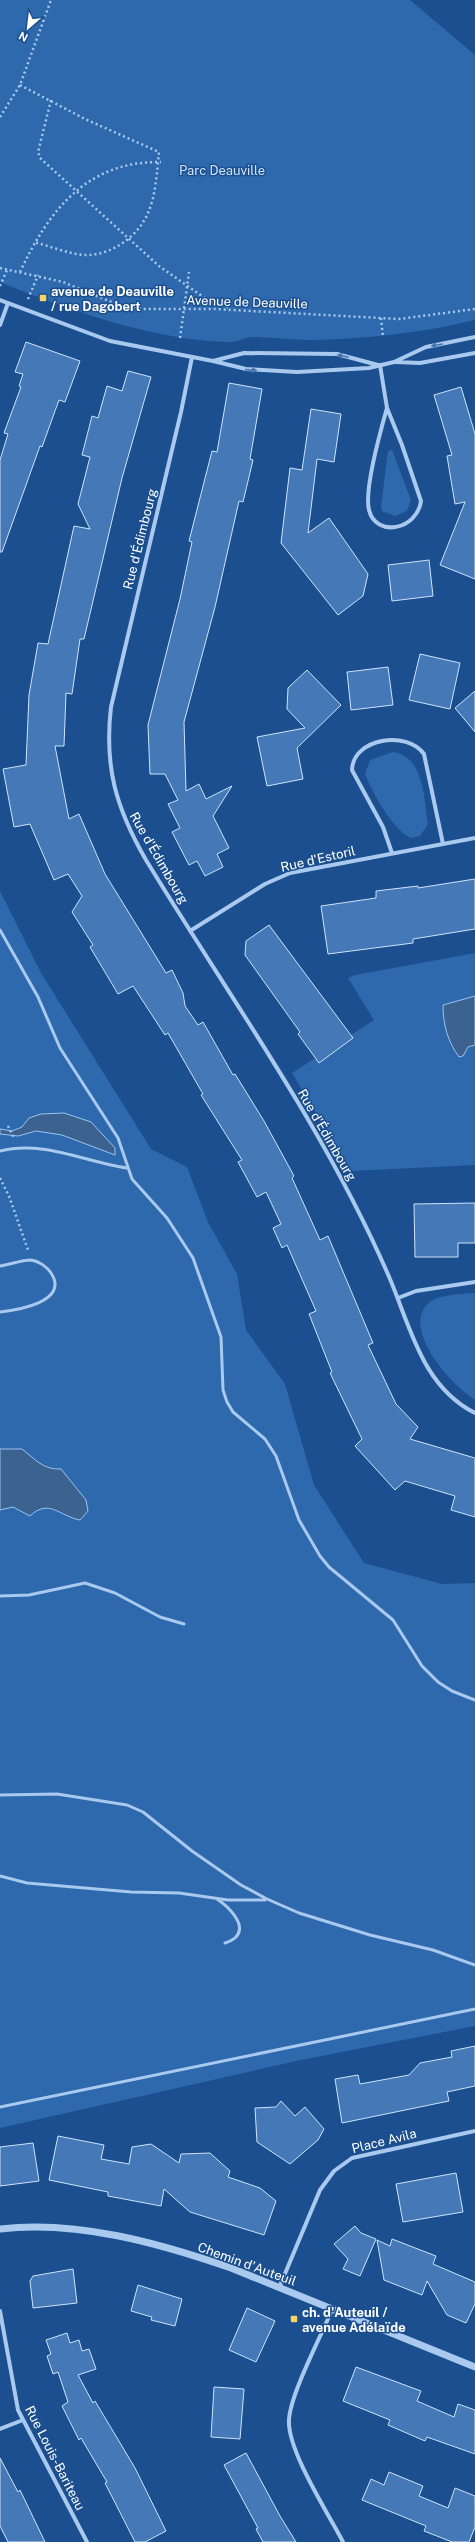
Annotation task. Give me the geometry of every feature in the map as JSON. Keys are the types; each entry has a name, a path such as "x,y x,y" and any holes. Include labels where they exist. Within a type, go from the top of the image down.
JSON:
{"street":[{"path":"0,300 104,339 246,369 297,372 352,370 394,362 426,347 475,337"},
{"path":"0,325 8,304"},
{"path":"213,361 250,353 337,354 380,365"},
{"path":"394,362 420,363 475,353"},
{"name":"Rue d'Édimbourg","path":"192,358 181,412 114,690 108,740 111,774 121,813 146,860 326,1150 360,1215 398,1298 419,1353 431,1375 452,1399 475,1413"},
{"path":"380,365 387,408 402,445 421,501 420,508 413,520 401,526 394,527 386,526 374,518 368,503 376,448 387,408"},
{"path":"392,853 383,827 352,770 356,755 363,749 385,741 405,740 414,743 424,754 443,844"},
{"name":"Rue d'Estoril","path":"190,930 265,884 290,873 475,838"},
{"path":"398,1298 416,1291 475,1282"},
{"name":"Place Avila","path":"279,2288 320,2190 326,2180 342,2164 363,2155 475,2131"},
{"name":"Chemin d'Auteuil","path":"0,2229 48,2227 104,2234 197,2257 279,2288 475,2367"},
{"name":"Rue Louis-Bariteau","path":"0,2310 15,2401 23,2420 87,2542"},
{"path":"332,2310 291,2409 289,2431 298,2458 343,2542"},
{"path":"0,2429 23,2420"}],"lane":[{"path":"0,930 38,997 60,1048 118,1138 132,1179 167,1218 193,1258 221,1337 223,1390 227,1402 233,1412 265,1439 276,1456 299,1520 320,1556 329,1567 393,1620 422,1666 438,1682 458,1694 475,1700"},
{"path":"0,1151 17,1148 60,1152 127,1168"},
{"path":"0,1266 31,1260 48,1268 53,1277 55,1286 52,1293 43,1300 25,1308 0,1312"},
{"path":"0,1596 29,1595 85,1583 115,1593 160,1617 184,1624"},
{"path":"0,1796 57,1794 127,1805 138,1809 157,1820 171,1835 216,1868 267,1900 299,1913 370,1935 433,1950 475,1965"},
{"path":"0,1876 27,1883 131,1892 179,1893 215,1898 267,1900"},
{"path":"215,1898 227,1905 237,1922 239,1932 236,1937 225,1943"},
{"path":"0,2107 155,2076 204,2063 475,2009"}],"path":[{"path":"0,117 20,85 51,0"},
{"path":"20,85 159,152 159,162 148,213 128,238 113,249 91,255 77,254 34,242"},
{"path":"51,100 38,152 43,161 128,238 187,286 210,301 235,310"},
{"path":"20,272 34,242 76,190 100,174 121,166 159,162"},
{"name":"Avenue de Deauville","path":"0,268 38,275 63,282 127,307 184,310 235,310 381,318 421,317 475,309"},
{"path":"0,286 7,270"},
{"path":"180,338 189,272"},
{"path":"27,301 38,275"},
{"path":"381,318 383,338"},
{"path":"8,1126 13,1138"},
{"path":"0,1178 9,1196 31,1260"}],"green space":[{"name":"Parc Deauville","path":"0,0 410,0 475,55 475,320 414,332 352,338 310,340 253,337 230,342 202,340 143,330 113,322 54,303 0,282"},
{"path":"392,450 411,500 407,511 395,516 382,511 381,506 388,451"},
{"path":"393,752 403,755 411,761 421,780 428,824 420,836 412,838 405,835 398,829 372,790 365,774 370,760"},
{"path":"0,891 41,973 151,1149 187,1167 208,1222 237,1274 246,1330 285,1384 314,1485 364,1563 442,1584 475,1583 475,2026 301,2060 0,2128"},
{"path":"475,953 475,996 443,1005 443,1018 451,1045 466,1052 468,1047 475,1045 475,1165 351,1171 292,1073 374,1020 348,978 355,975"},
{"path":"475,1293 475,1400 454,1383 432,1356 424,1341 420,1326 422,1313 430,1302 435,1299 458,1294"}],"shaded area":[{"path":"475,996 475,1045 468,1047 463,1056 459,1057 447,1033 443,1005"},
{"path":"64,1113 91,1122 115,1148 115,1155 62,1135 36,1131 18,1136 0,1134 0,1129 12,1131 22,1127 29,1118 41,1114"},
{"path":"0,1449 22,1449 44,1466 61,1469 86,1500 88,1511 80,1520 49,1508 43,1508 30,1516 13,1507 0,1510"}],"building":[{"path":"26,342 80,361 65,402 59,400 42,447 40,446 2,552 0,552 0,460 8,434 4,433 21,387 19,386 23,374 15,372"},
{"path":"128,371 151,377 122,478 84,639 80,639 72,694 66,693 64,746 55,746 69,819 79,814 105,874 166,973 172,970 183,993 185,1006 198,1025 203,1022 233,1075 235,1074 264,1121 294,1176 292,1178 320,1240 328,1236 373,1343 368,1345 396,1404 418,1427 410,1439 475,1458 475,1517 451,1510 455,1496 405,1481 395,1490 355,1446 362,1439 330,1373 332,1372 309,1314 316,1311 287,1245 282,1248 273,1228 281,1224 266,1192 257,1197 238,1162 242,1160 201,1095 203,1094 168,1033 165,1035 133,986 118,994 90,947 93,945 72,912 82,896 68,874 54,880 30,824 14,827 3,769 26,765 29,695 38,643 48,644 74,526 90,529 78,504 90,457 82,455 92,416 98,418 107,386 122,391"},
{"path":"229,383 262,389 250,459 253,460 243,502 239,501 215,607 184,722 186,791 199,784 206,799 232,786 213,816 229,848 217,854 223,867 205,876 197,861 189,865 172,832 180,828 168,804 178,800 165,774 150,774 148,725 180,599 192,542 189,541 212,451 217,452"},
{"path":"461,387 475,434 475,579 440,565 465,502 455,504 447,456 452,455 434,395"},
{"path":"311,409 341,414 334,462 317,459 308,533 329,518 368,574 363,596 338,615 281,543 290,468 302,470"},
{"path":"429,560 433,596 392,601 388,565"},
{"path":"420,654 460,663 450,709 409,700"},
{"path":"388,667 393,705 351,710 347,672"},
{"path":"307,670 341,705 297,748 303,779 267,786 257,737 305,728 287,709 288,688"},
{"path":"475,691 475,732 455,708"},
{"path":"475,879 475,929 413,939 413,943 328,954 321,906 376,898 376,891 418,886 418,888"},
{"path":"269,925 353,1038 319,1063 298,1034 300,1032 245,955 246,941"},
{"path":"475,1203 475,1243 458,1243 458,1257 415,1257 414,1204"},
{"path":"475,2046 475,2086 447,2092 449,2101 342,2123 335,2079 358,2075 360,2084 409,2075 420,2063 452,2057 451,2051"},
{"path":"281,2101 295,2116 305,2107 324,2129 318,2140 290,2164 257,2142 255,2108 276,2107"},
{"path":"58,2136 104,2145 101,2159 129,2164 132,2147 151,2144 179,2163 181,2154 210,2153 230,2171 228,2177 260,2188 276,2201 264,2235 190,2212 164,2189 161,2206 108,2196 108,2192 49,2180"},
{"path":"33,2143 39,2181 0,2186 0,2147"},
{"path":"456,2173 463,2212 403,2222 396,2184"},
{"path":"355,2226 361,2233 376,2239 360,2276 343,2269 348,2259 334,2244"},
{"path":"392,2239 436,2256 433,2264 475,2282 475,2304 466,2323 447,2315 427,2281 422,2295 384,2280 377,2240 390,2246"},
{"path":"73,2269 77,2303 33,2308 30,2281 33,2276"},
{"path":"138,2285 182,2299 175,2326 151,2320 152,2317 131,2311"},
{"path":"247,2308 275,2321 256,2362 229,2350"},
{"path":"67,2333 70,2343 79,2340 82,2351 89,2349 96,2369 78,2375 93,2403 95,2401 135,2468 166,2531 145,2542 135,2542 105,2483 107,2482 81,2438 79,2440 62,2406 68,2402 58,2372 53,2374 47,2356 51,2354 46,2340"},
{"path":"356,2367 421,2391 417,2401 454,2417 458,2404 475,2410 475,2454 427,2437 425,2441 388,2425 390,2420 343,2401"},
{"path":"214,2387 244,2389 240,2439 211,2437"},
{"path":"246,2453 280,2516 296,2542 263,2542 256,2529 258,2528 224,2465"},
{"path":"0,2458 18,2492 20,2490 45,2542 8,2542 0,2526"},
{"path":"389,2472 423,2486 419,2496 448,2508 455,2488 475,2496 475,2527 469,2542 452,2542 424,2531 426,2526 362,2500 371,2479 384,2485"}],"place":[{"name":"avenue de Deauville / rue Dagobert","path":"43,298"},
{"name":"ch. d'Auteuil / avenue Adélaïde","path":"294,2319"}]}
